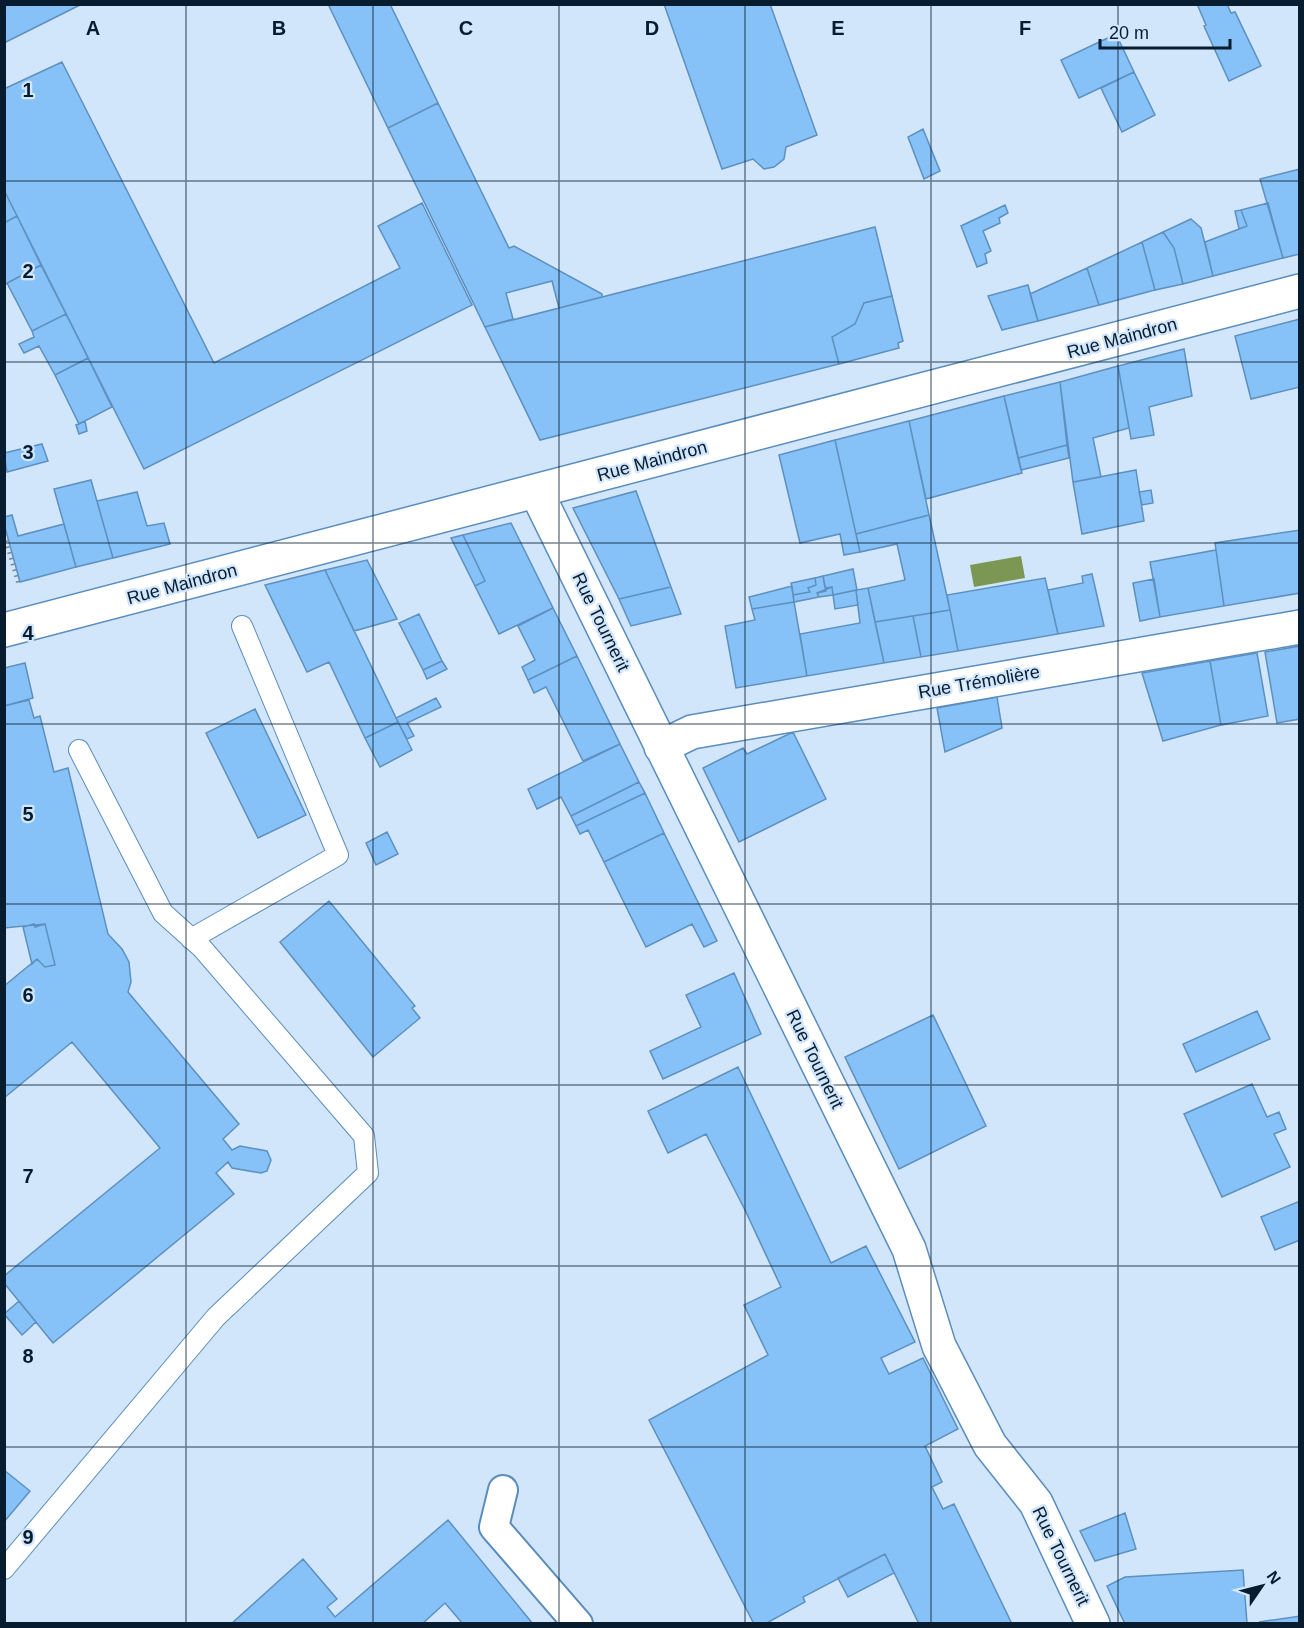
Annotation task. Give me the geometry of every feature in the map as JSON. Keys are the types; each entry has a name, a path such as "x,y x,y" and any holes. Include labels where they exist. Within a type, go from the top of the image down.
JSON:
{"street":[{"name":"Rue Maindron","path":"17,627 1299,291"},
{"name":"Rue Tournerit","path":"536,491 909,1249 939,1346 990,1444 1036,1503 1093,1623"},
{"name":"Rue Trémolière","path":"661,747 692,732 1299,627"},
{"path":"503,1490 494,1527 578,1623"}],"lane":[{"path":"191,939 338,855 242,626"},
{"path":"4,1569 216,1317 368,1173 364,1136 191,939 163,913 78,750"}],"path":[{"path":"4,535 17,627"}],"shaded area":[{"path":"1021,556 1025,578 974,587 970,565"}],"building":[{"path":"4,4 82,4 4,43"},
{"path":"328,4 390,4 438,103 388,128"},
{"path":"664,4 770,4 817,135 786,147 784,159 774,167 764,169 753,159 722,169"},
{"path":"1197,4 1227,4 1231,13 1235,12 1261,66 1229,81 1204,26 1206,25"},
{"path":"1116,34 1134,72 1079,98 1061,60"},
{"path":"62,62 214,363 400,268 378,226 422,203 472,305 144,469 4,190 4,85 6,88"},
{"path":"1134,72 1155,115 1122,132 1101,88"},
{"path":"438,103 509,248 514,246 602,294 602,297 559,308 552,281 506,293 513,319 485,327 388,128"},
{"path":"923,129 940,171 924,179 908,137"},
{"path":"1300,169 1300,254 1283,258 1260,179"},
{"path":"4,190 17,216 4,223"},
{"path":"1268,203 1283,258 1213,276 1205,242 1247,226 1241,210"},
{"path":"1005,205 1008,213 999,218 1000,223 983,231 991,251 985,254 987,263 977,267 961,226"},
{"path":"1241,210 1247,226 1239,229 1235,211"},
{"path":"17,216 41,265 4,285 4,223"},
{"path":"1191,219 1201,228 1213,276 1183,284 1174,248 1163,232"},
{"path":"875,227 892,296 864,303 855,324 832,337 839,364 540,440 485,327"},
{"path":"1163,232 1174,248 1183,284 1155,290 1142,242"},
{"path":"1142,242 1155,290 1099,305 1087,268"},
{"path":"41,265 66,314 32,331 7,283"},
{"path":"1087,268 1099,305 1038,321 1030,294"},
{"path":"1028,285 1038,321 1002,330 988,296"},
{"path":"892,296 903,341 898,343 899,348 839,364 832,337 855,324 864,303"},
{"path":"66,314 88,358 55,375 39,346 24,353 19,344 34,337 32,331"},
{"path":"1300,319 1300,387 1251,399 1235,336"},
{"path":"1184,349 1192,396 1149,407 1154,435 1131,439 1118,366"},
{"path":"88,358 112,407 79,424 55,375"},
{"path":"1118,366 1129,428 1093,438 1101,477 1073,482 1060,382"},
{"path":"1060,382 1067,445 1018,458 1004,396"},
{"path":"1004,396 1022,473 926,499 909,421"},
{"path":"85,421 87,431 79,434 76,425"},
{"path":"909,421 929,515 856,534 835,440"},
{"path":"835,440 860,552 844,555 840,534 800,543 779,455"},
{"path":"42,444 48,461 7,472 4,453"},
{"path":"1067,445 1069,458 1021,470 1018,458"},
{"path":"1136,470 1144,521 1082,534 1073,482"},
{"path":"91,480 113,558 76,567 54,489"},
{"path":"1151,490 1153,503 1142,505 1139,492"},
{"path":"636,491 671,587 619,599 573,508"},
{"path":"137,492 147,526 164,523 170,544 113,558 97,501"},
{"path":"12,515 18,536 64,524 76,567 20,582 4,524 4,517"},
{"path":"929,515 950,610 875,622 868,588 905,580 897,544 860,552 856,534"},
{"path":"511,523 553,608 499,634 475,586 485,581 463,535"},
{"path":"1300,530 1300,593 1224,606 1215,543"},
{"path":"463,535 485,581 475,586 451,538"},
{"path":"1216,550 1224,606 1160,617 1150,562"},
{"path":"367,560 397,619 354,631 325,570"},
{"path":"853,569 857,590 833,595 832,587 825,588 823,576"},
{"path":"325,570 398,722 365,738 329,662 307,672 265,585"},
{"path":"1092,574 1104,626 1058,634 1048,590 1083,583 1082,576"},
{"path":"823,576 826,591 817,593 819,597 794,602 793,595 810,592 808,588 816,585 815,578"},
{"path":"815,578 816,585 808,588 810,592 793,595 791,583"},
{"path":"1045,578 1058,634 958,651 947,595"},
{"path":"1154,579 1160,617 1140,621 1133,583"},
{"path":"792,586 794,602 752,609 749,597"},
{"path":"671,587 681,614 631,626 619,599"},
{"path":"832,587 833,595 819,597 817,593"},
{"path":"868,588 884,663 807,676 800,634 860,623 856,590"},
{"path":"856,590 858,605 835,609 833,595"},
{"path":"794,602 807,676 736,688 725,626 755,620 752,609"},
{"path":"553,608 577,656 528,680 522,667 535,660 518,626"},
{"path":"950,610 958,651 921,657 913,616"},
{"path":"419,614 442,661 423,670 399,623"},
{"path":"913,616 921,657 884,663 875,622"},
{"path":"1300,646 1300,719 1277,723 1265,652"},
{"path":"1257,653 1268,716 1221,725 1210,661"},
{"path":"577,656 620,744 583,761 546,687 534,693 528,680"},
{"path":"442,661 447,669 427,679 423,670"},
{"path":"1210,661 1221,725 1163,741 1142,673"},
{"path":"25,663 33,698 4,706 4,668"},
{"path":"997,697 1002,728 945,752 937,708"},
{"path":"436,698 441,707 407,723 414,736 407,739 396,718"},
{"path":"29,700 34,718 40,716 54,772 68,768 108,934 122,949 129,962 131,982 128,992 239,1124 223,1139 232,1150 240,1146 267,1151 271,1160 267,1171 261,1173 232,1168 228,1162 216,1173 234,1194 53,1343 4,1283 4,1276 160,1148 72,1042 4,1098 4,986 37,959 45,967 55,965 45,924 4,928 4,706"},
{"path":"255,709 306,815 258,838 206,733"},
{"path":"398,722 412,750 380,767 365,738"},
{"path":"793,732 826,799 739,842 703,768 743,748 747,754"},
{"path":"620,744 639,782 571,816 561,797 537,809 528,789"},
{"path":"639,782 645,793 576,826 571,816"},
{"path":"645,793 664,833 604,862 588,830 580,834 576,826"},
{"path":"387,832 398,854 376,865 366,843"},
{"path":"664,833 717,941 704,947 692,924 646,947 604,862"},
{"path":"329,901 415,1006 412,1008 420,1018 373,1057 280,942"},
{"path":"34,924 35,927 45,924 55,965 45,967 37,959 32,964 23,927"},
{"path":"734,973 761,1034 663,1079 650,1051 701,1027 686,995"},
{"path":"1257,1011 1270,1039 1196,1072 1183,1044"},
{"path":"933,1015 986,1126 899,1169 845,1057"},
{"path":"738,1067 831,1263 866,1246 915,1342 881,1358 889,1374 923,1358 958,1429 925,1446 942,1482 932,1487 943,1509 954,1504 1012,1624 919,1624 885,1554 803,1597 805,1602 765,1624 754,1624 649,1420 768,1355 744,1305 781,1287 745,1210 706,1134 668,1153 648,1111"},
{"path":"1252,1084 1267,1117 1279,1112 1286,1129 1274,1134 1290,1167 1222,1197 1184,1114"},
{"path":"1300,1201 1300,1240 1275,1250 1261,1217"},
{"path":"19,1301 36,1322 22,1335 4,1314"},
{"path":"4,1470 30,1491 4,1522"},
{"path":"1125,1513 1136,1549 1095,1561 1080,1531"},
{"path":"448,1520 533,1624 463,1624 445,1603 422,1624 231,1624 303,1559 337,1599 327,1607 335,1617"},
{"path":"885,1554 894,1573 848,1597 838,1578"},
{"path":"1243,1570 1247,1623 1125,1624 1107,1586 1125,1577"},
{"path":"1300,1616 1300,1624 1259,1622"}]}
